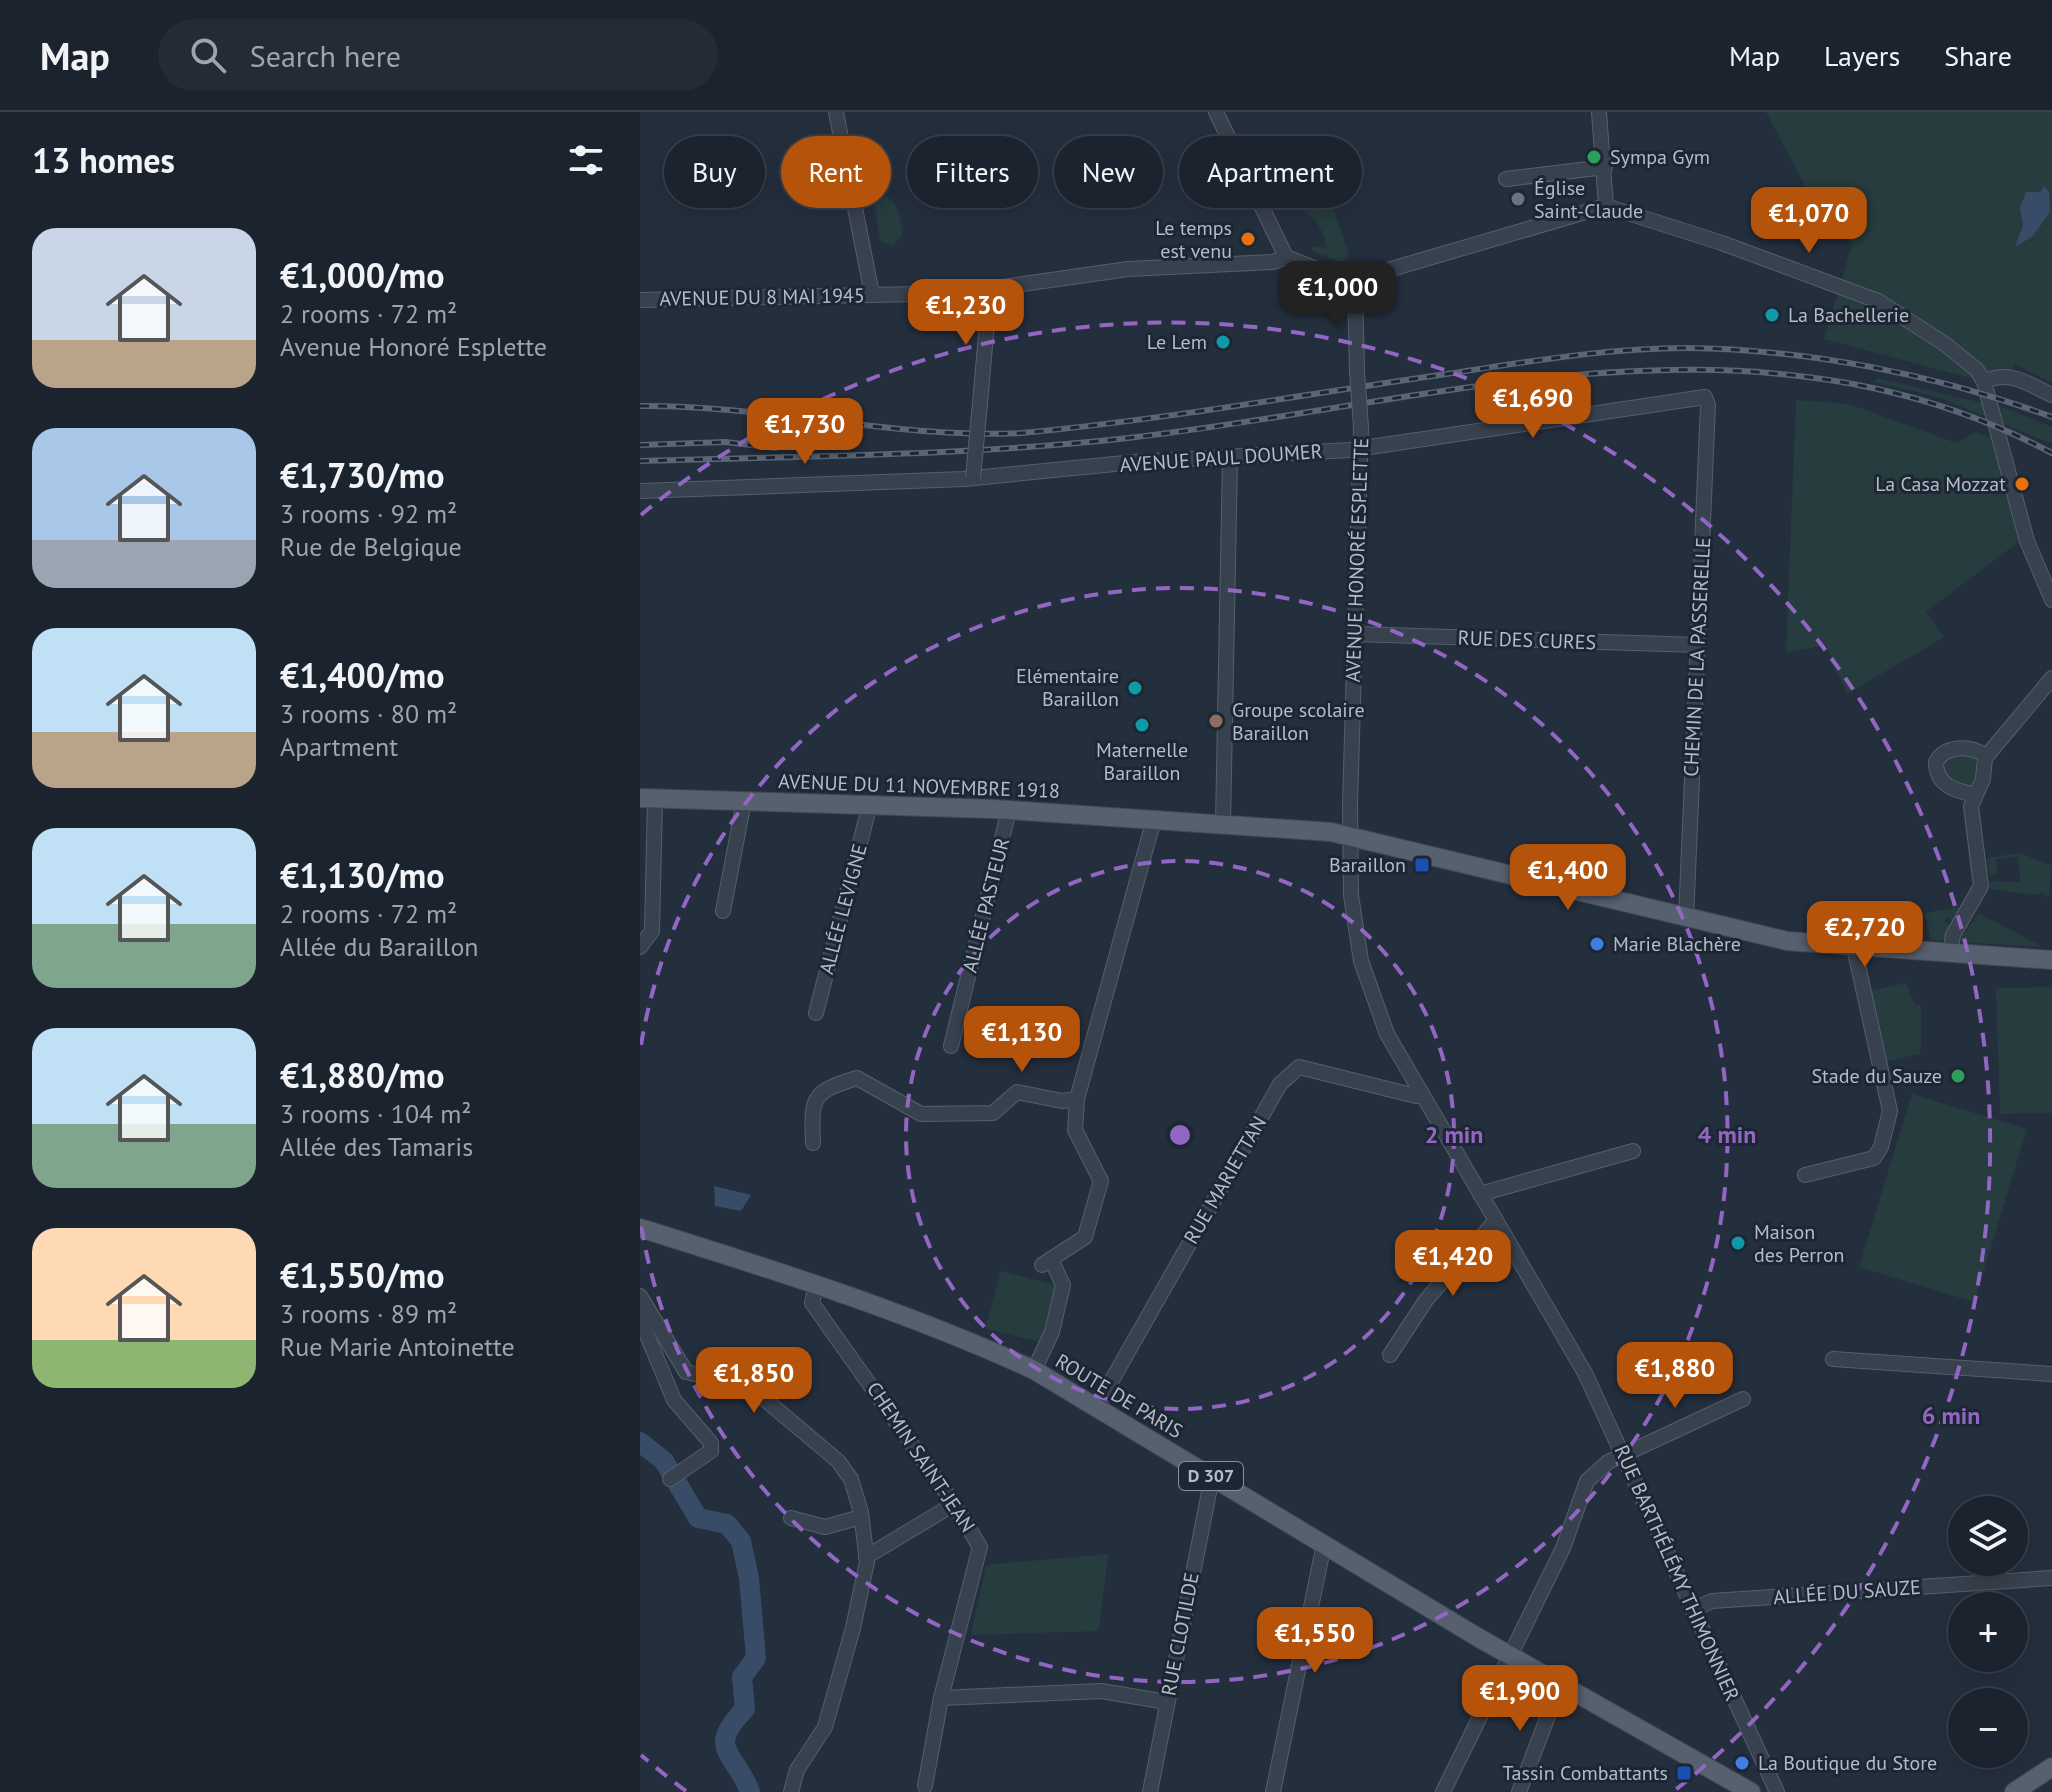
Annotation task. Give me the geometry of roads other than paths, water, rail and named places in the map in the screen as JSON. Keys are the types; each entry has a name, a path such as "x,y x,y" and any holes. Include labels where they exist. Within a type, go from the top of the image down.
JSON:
{"main road":[{"name":"AVENUE DU 11 NOVEMBRE 1918","path":"647,798 1009,810 1351,836 1787,941 2052,960"},
{"name":"ROUTE DE PARIS","path":"640,1228 957,1334 1034,1370 1509,1658 1751,1792"},
{"name":"ROUTE DE PARIS","path":"640,1235 816,1286 937,1332 998,1359 1211,1479"},
{"name":"ROUTE DE PARIS","path":"1509,1658 1558,1690 1735,1792"},
{"path":"2014,1792 2052,1767"},
{"path":"2035,1792 2052,1780"}],"street":[{"path":"836,112 872,294"},
{"path":"1216,112 1286,257 1355,284 1371,275 1606,206 1722,243 1878,301 1945,344 1977,370 1984,382 2027,541 2052,600"},
{"path":"1599,112 1606,206"},
{"path":"1506,179 1605,167"},
{"name":"AVENUE DU 8 MAI 1945","path":"640,300 990,289 1128,269 1273,262 1286,257"},
{"name":"AVENUE HONORÉ ESPLETTE","path":"1351,836 1361,447 1355,284"},
{"path":"973,478 990,289"},
{"path":"1984,382 2002,375 2012,376 2052,395"},
{"name":"AVENUE PAUL DOUMER","path":"640,491 973,478 1135,462 1361,447 1705,397"},
{"name":"CHEMIN DE LA PASSERELLE","path":"1686,919 1708,405 1705,397"},
{"path":"1223,824 1230,458"},
{"name":"RUE DES CURES","path":"1356,634 1698,645"},
{"path":"1950,954 1953,935 1981,886 1971,806 1983,779 1986,756 2052,678"},
{"path":"1976,795 1949,787 1938,774 1936,762 1942,752 1950,749 1977,750 1986,756"},
{"path":"640,947 652,931 647,798"},
{"path":"723,911 744,801"},
{"name":"ALLÉE LEVIGNE","path":"816,1013 870,804"},
{"name":"ALLÉE PASTEUR","path":"951,1046 1009,810"},
{"path":"1034,1370 1052,1332 1063,1285 1046,1262 1085,1237 1101,1181 1075,1130 1077,1099 1154,819"},
{"name":"RUE BARTHÉLÉMY THIMONNIER","path":"1351,836 1351,895 1361,961 1387,1034 1585,1373 1777,1792"},
{"path":"1805,1175 1874,1158 1881,1147 1890,1111 1854,947"},
{"name":"RUE MARIETTAN","path":"1096,1408 1280,1084 1299,1067 1416,1096 1421,1094"},
{"path":"813,1143 812,1108 825,1088 857,1078 921,1114 993,1113 1017,1092 1062,1101 1077,1099"},
{"path":"1480,1194 1633,1151"},
{"path":"1390,1355 1426,1300 1496,1220"},
{"name":"CHEMIN SAINT-JEAN","path":"816,1286 812,1303 954,1504 980,1547 941,1698 925,1786"},
{"path":"640,1296 686,1372 748,1386 838,1461 851,1479 861,1517 866,1557 853,1628 825,1727 797,1770 791,1792"},
{"path":"640,1318 674,1400 711,1443 711,1451 674,1476"},
{"path":"1833,1359 2052,1374"},
{"path":"1443,1792 1563,1548 1587,1481 1595,1470 1743,1399"},
{"name":"RUE CLOTILDE","path":"1150,1792 1211,1479"},
{"path":"866,1557 954,1504"},
{"path":"791,1518 825,1527 861,1517"},
{"path":"1273,1792 1323,1546"},
{"name":"ALLÉE DU SAUZE","path":"1692,1610 1712,1601 2052,1578"},
{"path":"1519,1792 1558,1690"},
{"path":"941,1698 1101,1691 1167,1702"}],"water":[{"path":"2044,186 2049,192 2050,212 2033,236 2015,247 2023,226 2020,208 2026,192 2040,192"},
{"path":"714,1186 751,1195 741,1211 715,1206"}],"waterway":[{"path":"640,1442 664,1461 698,1518 727,1524 741,1541 749,1578 756,1658 742,1677 745,1709 733,1723 725,1742 750,1792"}],"railway":[{"path":"640,406 736,411 926,431 1022,433 1179,414 1562,357 1686,348 1778,353 1872,367 1964,389 2052,417"},
{"path":"640,461 884,454 1067,444 1245,422 1479,386 1595,374 1711,370 1826,380 1940,406 2052,453"},
{"path":"640,445 725,442 776,448"}],"place":[{"name":"Sympa Gym","path":"1594,157"},
{"name":"Église Saint-Claude","path":"1518,199"},
{"name":"Le temps est venu","path":"1248,239"},
{"name":"La Bachellerie","path":"1772,315"},
{"name":"Le Lem","path":"1223,342"},
{"name":"La Casa Mozzat","path":"2022,484"},
{"name":"Elémentaire Baraillon","path":"1135,688"},
{"name":"Groupe scolaire Baraillon","path":"1216,721"},
{"name":"Maternelle Baraillon","path":"1142,725"},
{"name":"Baraillon","path":"1422,865"},
{"name":"Marie Blachère","path":"1597,944"},
{"name":"Stade du Sauze","path":"1958,1076"},
{"name":"Maison des Perron","path":"1738,1243"},
{"name":"La Boutique du Store","path":"1742,1763"},
{"name":"Tassin Combattants","path":"1684,1773"}]}
